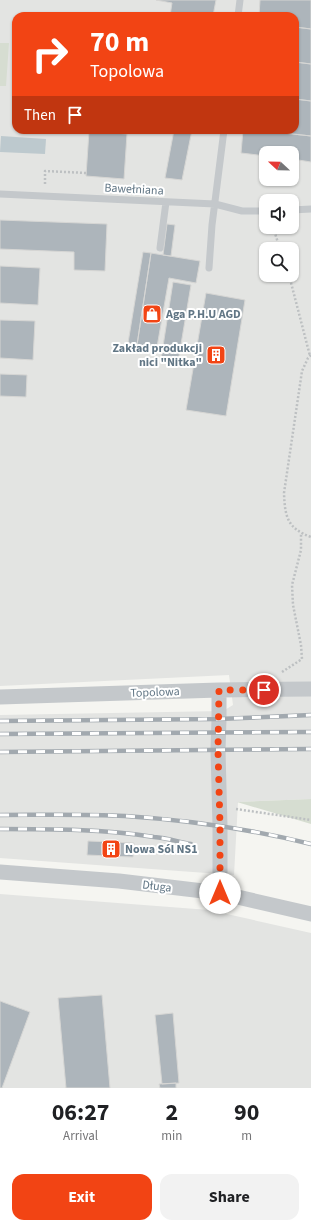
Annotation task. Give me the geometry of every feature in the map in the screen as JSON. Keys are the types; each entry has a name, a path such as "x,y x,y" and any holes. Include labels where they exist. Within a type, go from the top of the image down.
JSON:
{"street":[{"name":"Topolowa","path":"0,697 219,690 311,689"},
{"path":"219,690 218,750 220,893"},
{"name":"Długa","path":"0,872 118,881 220,893 311,914"}],"lane":[{"path":"238,12 240,0"},
{"path":"209,268 212,225 224,134"},
{"name":"Bawełniana","path":"0,194 215,204 242,211 259,211"},
{"path":"160,248 166,202"},
{"path":"299,210 311,209"}],"path":[{"path":"45,186 45,171 86,173"},
{"path":"291,282 310,356 302,371 284,493 284,507 287,519 294,527 301,533 311,537"},
{"path":"278,675 302,659 301,645 293,605 292,585 301,550 301,533"},
{"path":"219,806 311,820"}],"shaded area":[{"path":"0,0 311,0 311,799 238,802 234,875 0,858 0,715 223,711 233,705 229,675 0,686"},
{"path":"0,43 9,43 6,86 0,86"},
{"path":"1,136 46,139 45,154 0,152"},
{"path":"311,799 311,824 237,802"},
{"path":"0,894 209,910 311,933 311,1088 0,1088"}],"building":[{"path":"156,0 216,0 214,12 171,12 172,3"},
{"path":"260,0 311,0 311,29 299,28 299,12 259,12"},
{"path":"299,28 311,29 311,64 299,62"},
{"path":"299,62 311,64 311,101 299,100"},
{"path":"299,100 311,101 311,136 293,134 299,134"},
{"path":"89,134 127,134 124,179 86,176"},
{"path":"173,134 191,134 182,180 165,178"},
{"path":"243,134 293,134 311,136 311,162 299,160 299,146 259,146 259,155 241,153"},
{"path":"0,220 107,224 105,271 74,270 74,252 0,249"},
{"path":"167,224 175,225 171,256 163,255"},
{"path":"143,252 151,253 137,345 128,343"},
{"name":"Aga P.H.U AGD","path":"151,253 200,261 196,283 169,278 157,347 137,345"},
{"path":"0,266 40,268 38,305 0,303"},
{"path":"173,282 191,285 178,362 161,359"},
{"name":"Zakład produkcji nici \"Nitka\"","path":"206,293 245,300 226,416 186,410"},
{"path":"0,320 35,321 33,360 0,358"},
{"path":"0,374 27,375 26,397 0,396"},
{"name":"Nowa Sól NS1","path":"88,841 134,843 133,857 87,855"},
{"path":"102,995 110,1088 66,1088 58,998"},
{"path":"0,1001 30,1012 2,1088 0,1088"},
{"path":"173,1013 179,1083 162,1084 155,1015"},
{"path":"176,1083 176,1088 160,1088 159,1084"}],"railway":[{"path":"0,721 219,719 311,715"},
{"path":"0,734 311,732"},
{"path":"0,752 311,749"},
{"path":"0,815 94,815 149,818 242,830 311,844"},
{"path":"0,829 58,829 116,832 164,838 191,844"}],"place":[{"name":"Aga P.H.U AGD","path":"152,314"},
{"name":"Zakład produkcji nici \"Nitka\"","path":"216,355"},
{"name":"Nowa Sól NS1","path":"111,849"}],"route":[{"path":"220,893 218,750 219,690 264,690"}]}
